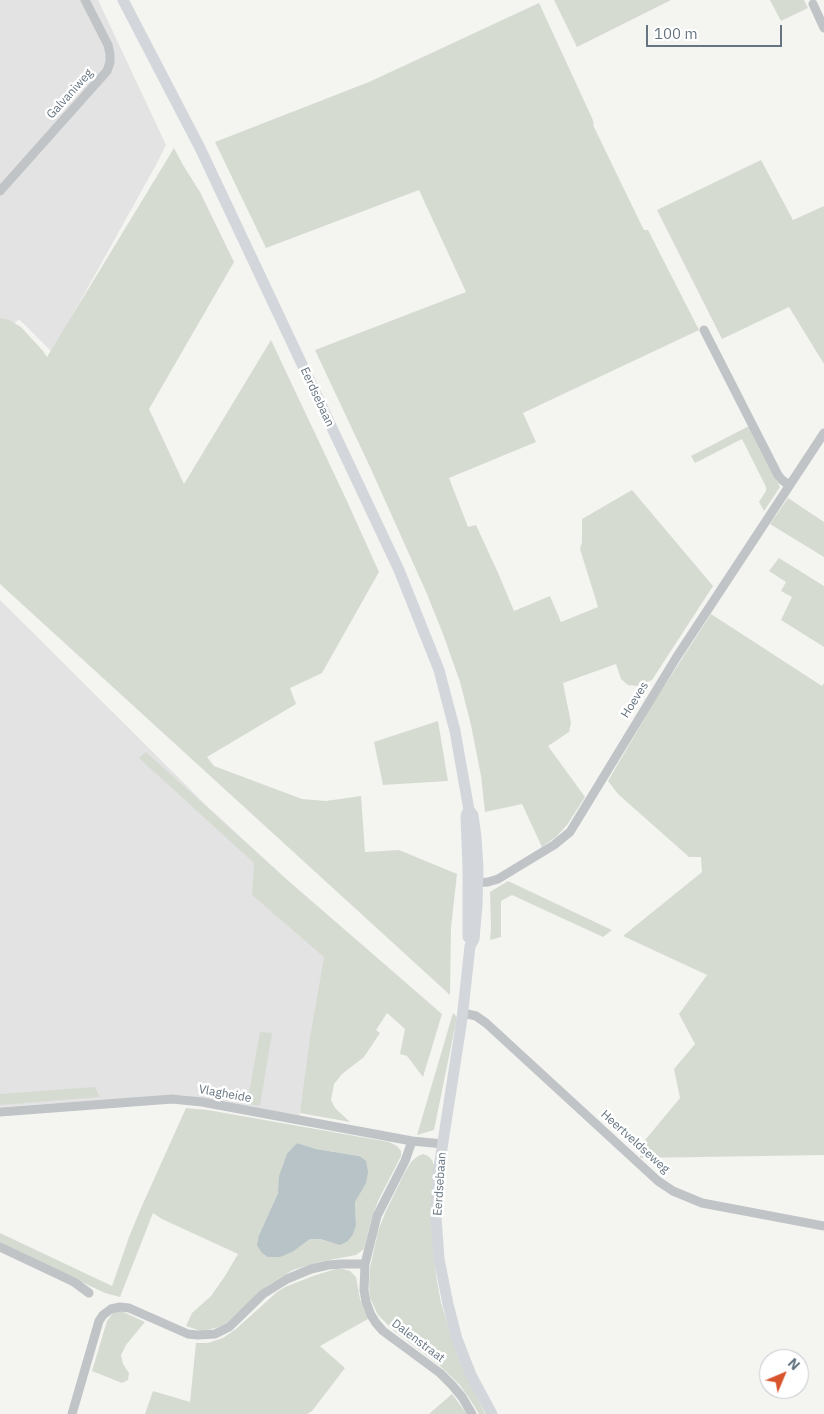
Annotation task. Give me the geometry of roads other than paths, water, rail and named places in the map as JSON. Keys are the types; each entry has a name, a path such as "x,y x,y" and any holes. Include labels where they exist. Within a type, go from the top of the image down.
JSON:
{"main road":[{"name":"Eerdsebaan","path":"122,0 200,148 399,570 439,670 455,731 469,810 466,816 473,883 468,938 470,946 463,1013 438,1174 436,1217 439,1259 448,1304 471,1374 492,1414"}],"street":[{"name":"Galvaniweg","path":"0,191 107,71 110,62 108,45 85,0"},
{"path":"813,4 824,28"},
{"path":"704,330 778,475 789,485"},
{"name":"Hoeves","path":"473,883 498,879 560,841 574,826 676,658 824,433"},
{"name":"Heertveldseweg","path":"463,1013 476,1016 486,1023 658,1181 673,1191 702,1203 824,1226"},
{"name":"Vlagheide","path":"0,1112 172,1099 202,1102 412,1141 443,1144"},
{"name":"Dalenstraat","path":"412,1141 405,1161 377,1216 365,1264 364,1290 366,1302 376,1323 440,1373 462,1397 472,1414"},
{"path":"0,1247 74,1282 88,1293"},
{"path":"72,1414 99,1322 103,1315 111,1309 120,1306 129,1308 188,1334 215,1334 229,1327 263,1294 286,1279 311,1269 328,1265 365,1264"}]}
